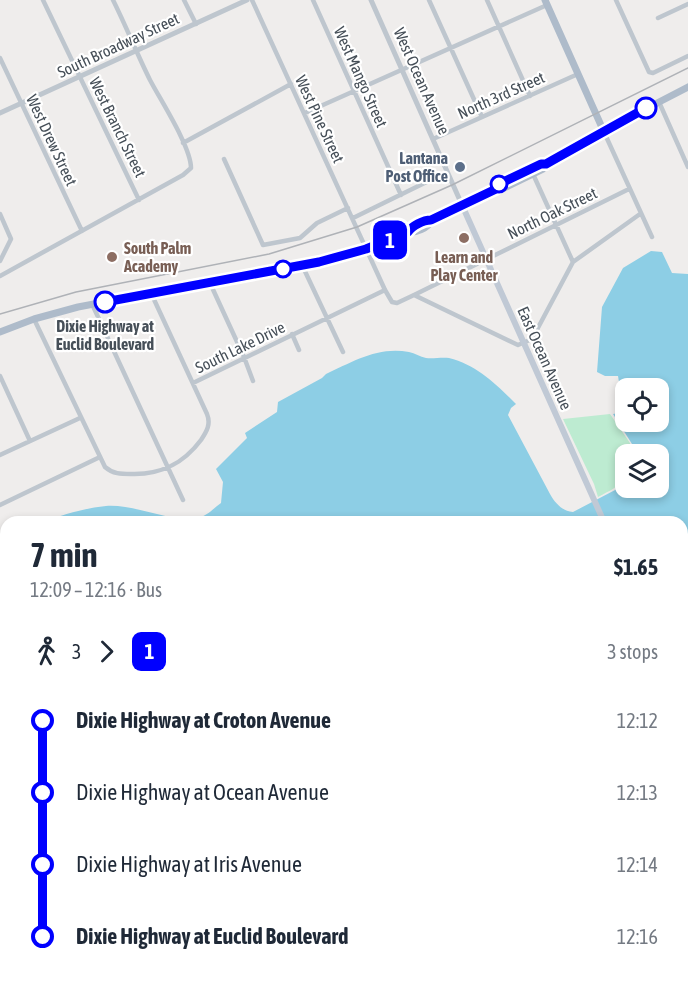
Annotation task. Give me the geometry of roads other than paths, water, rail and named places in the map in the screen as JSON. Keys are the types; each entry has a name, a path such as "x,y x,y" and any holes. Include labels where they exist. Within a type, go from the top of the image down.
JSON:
{"main road":[{"path":"546,3 604,132"},
{"path":"496,189 499,184 541,164 546,164 688,87"},
{"path":"0,332 34,319 92,304 302,265 366,249 408,232 427,220 496,189 502,189 543,169 546,164"},
{"name":"East Ocean Avenue","path":"462,205 600,516"}],"street":[{"name":"West Branch Street","path":"43,0 139,200"},
{"path":"0,276 139,200 191,168 191,162 183,144 113,0"},
{"path":"184,0 196,24"},
{"name":"South Broadway Street","path":"0,113 247,0"},
{"name":"West Pine Street","path":"252,0 385,290"},
{"name":"West Mango Street","path":"313,0 401,195"},
{"name":"West Ocean Avenue","path":"371,0 462,205"},
{"path":"429,0 482,117"},
{"path":"487,0 530,96"},
{"path":"616,0 650,73 688,56"},
{"path":"305,113 499,27 546,3"},
{"path":"658,18 688,4"},
{"name":"West Drew Street","path":"0,58 82,231"},
{"name":"North 3rd Street","path":"433,139 578,74"},
{"path":"183,144 291,84"},
{"path":"659,102 688,167"},
{"path":"604,132 652,237"},
{"path":"224,159 263,245 297,239 317,223 348,208"},
{"path":"353,218 447,172"},
{"path":"533,174 573,262"},
{"name":"North Oak Street","path":"385,290 392,302 397,303 629,189"},
{"path":"0,214 11,239 0,261"},
{"path":"414,295 518,345 532,339 573,262 640,214"},
{"path":"302,265 343,352"},
{"path":"210,283 253,381"},
{"name":"South Lake Drive","path":"100,457 110,472 120,474 146,474 168,468 193,451 205,434 209,423 193,383 385,290"},
{"path":"151,293 193,383"},
{"path":"92,304 183,500"},
{"path":"0,505 100,457 34,319"},
{"path":"291,334 299,350"},
{"path":"0,376 30,441"},
{"path":"0,455 80,418"}],"water":[{"path":"651,251 662,252 672,273 688,274 688,516 204,516 221,503 223,482 216,469 247,438 245,433 277,412 278,402 326,374 366,356 387,351 409,352 426,358 449,358 459,361 477,370 493,383 516,404 508,415 552,497 565,510 573,512 615,490 615,498 669,498 669,444 632,444 624,432 669,432 669,378 618,378 618,376 605,376 597,372 602,307 623,268"},
{"path":"117,506 167,516 62,516"}],"railway":[{"path":"0,314 76,292 269,254 357,227 452,185 688,68"}],"place":[{"name":"Lantana Post Office","path":"460,167"},
{"name":"Learn and Play Center","path":"464,238"},
{"name":"South Palm Academy","path":"112,257"},
{"name":"Dixie Highway at Euclid Boulevard","path":"105,302"}]}
